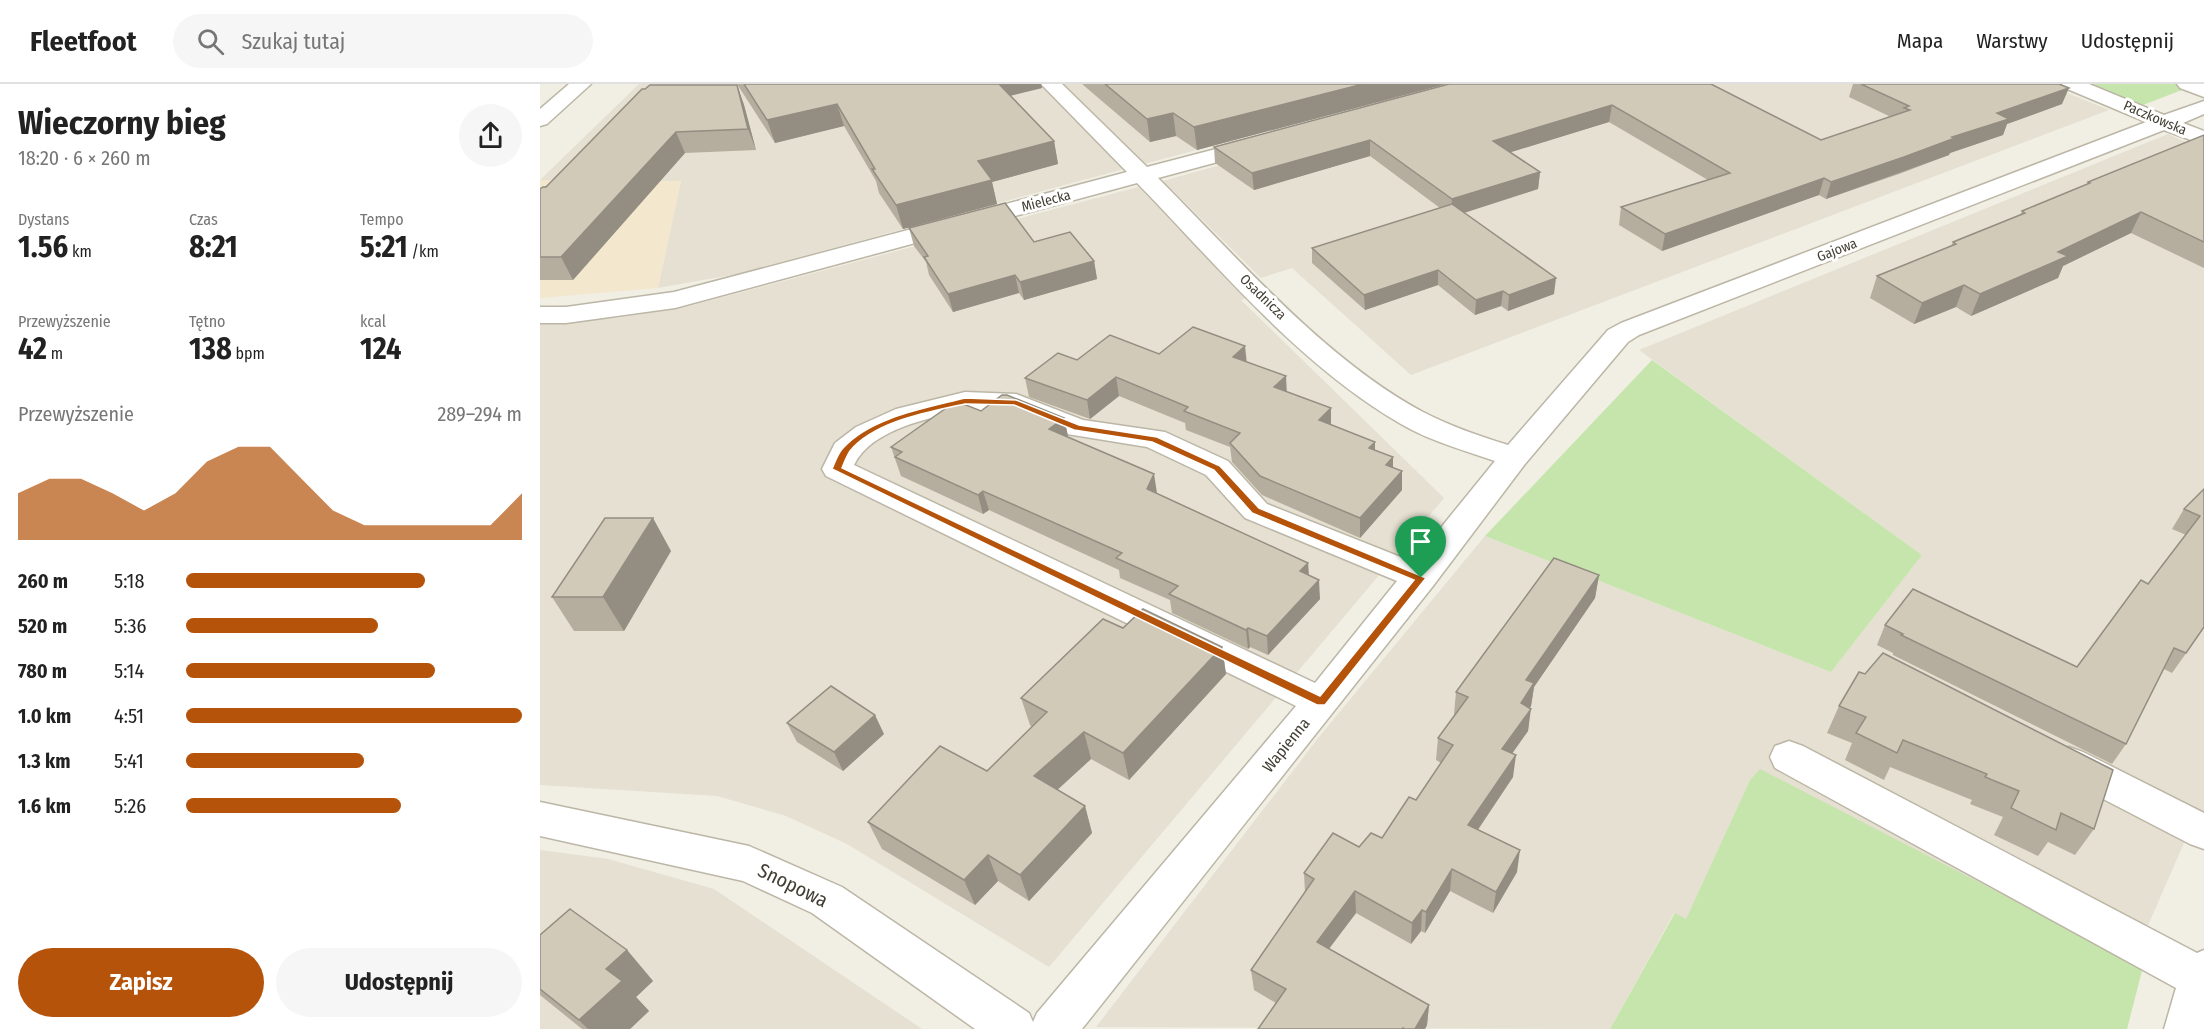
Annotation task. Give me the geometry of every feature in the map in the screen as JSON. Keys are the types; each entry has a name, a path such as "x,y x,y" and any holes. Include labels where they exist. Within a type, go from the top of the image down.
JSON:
{"street":[{"path":"540,120 580,84"},
{"name":"Osadnicza","path":"1050,84 1143,175 1249,285 1331,361 1400,411 1431,427 1514,457"},
{"name":"Paczkowska","path":"2072,84 2204,139"},
{"path":"2187,84 2204,91"},
{"name":"Gajowa","path":"1514,457 1608,346 1630,329 2204,107"},
{"name":"Mielecka","path":"540,315 566,315 675,300 1282,137"},
{"path":"1321,702 837,469 846,450 866,434 906,415 965,401 1016,403 1077,428 1154,439 1217,468 1256,511 1421,578"},
{"name":"Wapienna","path":"1053,1029 1421,578 1514,457"},
{"path":"2034,745 2204,832"},
{"path":"1789,757 2203,975 2187,1029"},
{"name":"Snopowa","path":"540,819 749,864 827,900 1013,1029"}],"shaded area":[{"path":"639,84 1039,84 1124,169 737,274 658,288 681,181 540,180"},
{"path":"1064,84 1442,84 1144,164"},
{"path":"1510,84 2045,84 2109,110 1411,375 1292,268 1261,278 1163,181"},
{"path":"2168,134 2204,150 2204,817 2187,836 2132,962 1760,770 1750,780 1686,919 1674,913 1610,1029 1096,1027 1319,737 1485,536 1831,672 1922,555 1639,350"},
{"path":"540,180 681,181 658,288 540,298"},
{"path":"1138,187 1246,298 1241,300 1444,498 1049,967 847,844 786,816 717,796 540,785 540,323 616,318 682,308"},
{"path":"540,850 608,859 714,889 922,1029 540,1029"}],"green space":[{"path":"2085,84 2176,84 2187,88 2143,105 2132,103"},
{"path":"1652,360 1922,555 1831,672 1485,536"},
{"path":"1760,769 2143,967 2127,1029 1610,1029 1675,913 1686,919 1750,780"}],"building":[{"path":"744,84 999,84 1054,141 978,161 992,180 896,205 872,169 875,169 837,104 767,120"},
{"path":"1105,84 1363,84 1194,127 1173,113 1147,119"},
{"path":"1449,84 1711,84 1821,140 1910,110 1904,108 1909,106 1861,84 2059,84 2069,88 1997,113 2009,119 1952,137 1955,138 1904,157 1831,182 1824,178 1665,234 1621,207 1730,173 1612,105 1493,141 1540,172 1452,199 1370,140 1252,173 1214,147"},
{"path":"650,85 737,85 748,129 676,132 561,257 540,257 540,189 546,187 642,89"},
{"path":"2204,135 2204,242 2141,212 2058,252 2068,256 1980,294 1964,285 1922,303 1877,276 1956,244 1953,242 2025,213 2022,211 2090,183 2088,182"},
{"path":"1005,203 1034,242 1070,232 1094,261 1020,282 1015,275 948,294 924,257 928,256 909,228"},
{"path":"1452,204 1556,278 1509,295 1503,291 1476,300 1438,270 1364,295 1312,248"},
{"path":"1193,327 1245,346 1233,357 1286,376 1274,387 1331,408 1319,420 1375,442 1369,448 1393,457 1386,465 1402,471 1360,518 1260,476 1230,443 1240,433 1184,411 1188,407 1116,377 1087,400 1025,378 1058,353 1077,360 1110,335 1159,354"},
{"path":"1002,395 1064,418 1049,429 1154,474 1147,489 1308,563 1300,571 1319,580 1267,636 1248,628 1246,630 1169,594 1178,586 1116,558 1122,553 983,491 978,495 895,457 902,452 891,447 956,401 981,411"},
{"path":"2204,489 2204,627 2186,653 2174,648 2126,744 1901,635 1903,634 1885,625 1913,589 2077,667 2141,580 2148,584 2200,516 2184,509"},
{"path":"605,518 653,518 603,597 552,597"},
{"path":"1554,558 1599,575 1526,680 1534,683 1521,703 1531,709 1502,749 1516,755 1468,825 1520,850 1496,892 1452,869 1426,912 1422,910 1412,923 1355,891 1317,942 1429,1005 1415,1029 1258,1029 1286,989 1251,970 1314,879 1304,873 1333,833 1359,847 1371,833 1382,838 1409,797 1416,800 1453,745 1438,738 1468,697 1456,692"},
{"path":"1143,609 1222,647 1123,753 1084,732 1034,776 1085,806 1020,875 988,855 964,880 868,822 940,746 987,771 1047,712 1021,698 1103,619 1123,628"},
{"path":"1883,653 2113,770 2094,829 2061,813 2056,830 2011,808 2019,791 1985,777 1987,774 1903,740 1897,753 1856,733 1866,717 1839,706 1859,672 1865,674"},
{"path":"831,686 875,715 834,752 787,723"},
{"path":"570,909 627,950 606,969 622,981 579,1020 540,989 540,935"}],"route":[{"path":"965,401 1016,403 1077,428 1154,439 1217,468 1256,511 1421,578 1321,702 837,469 846,450 866,434 906,415 965,401"}]}
